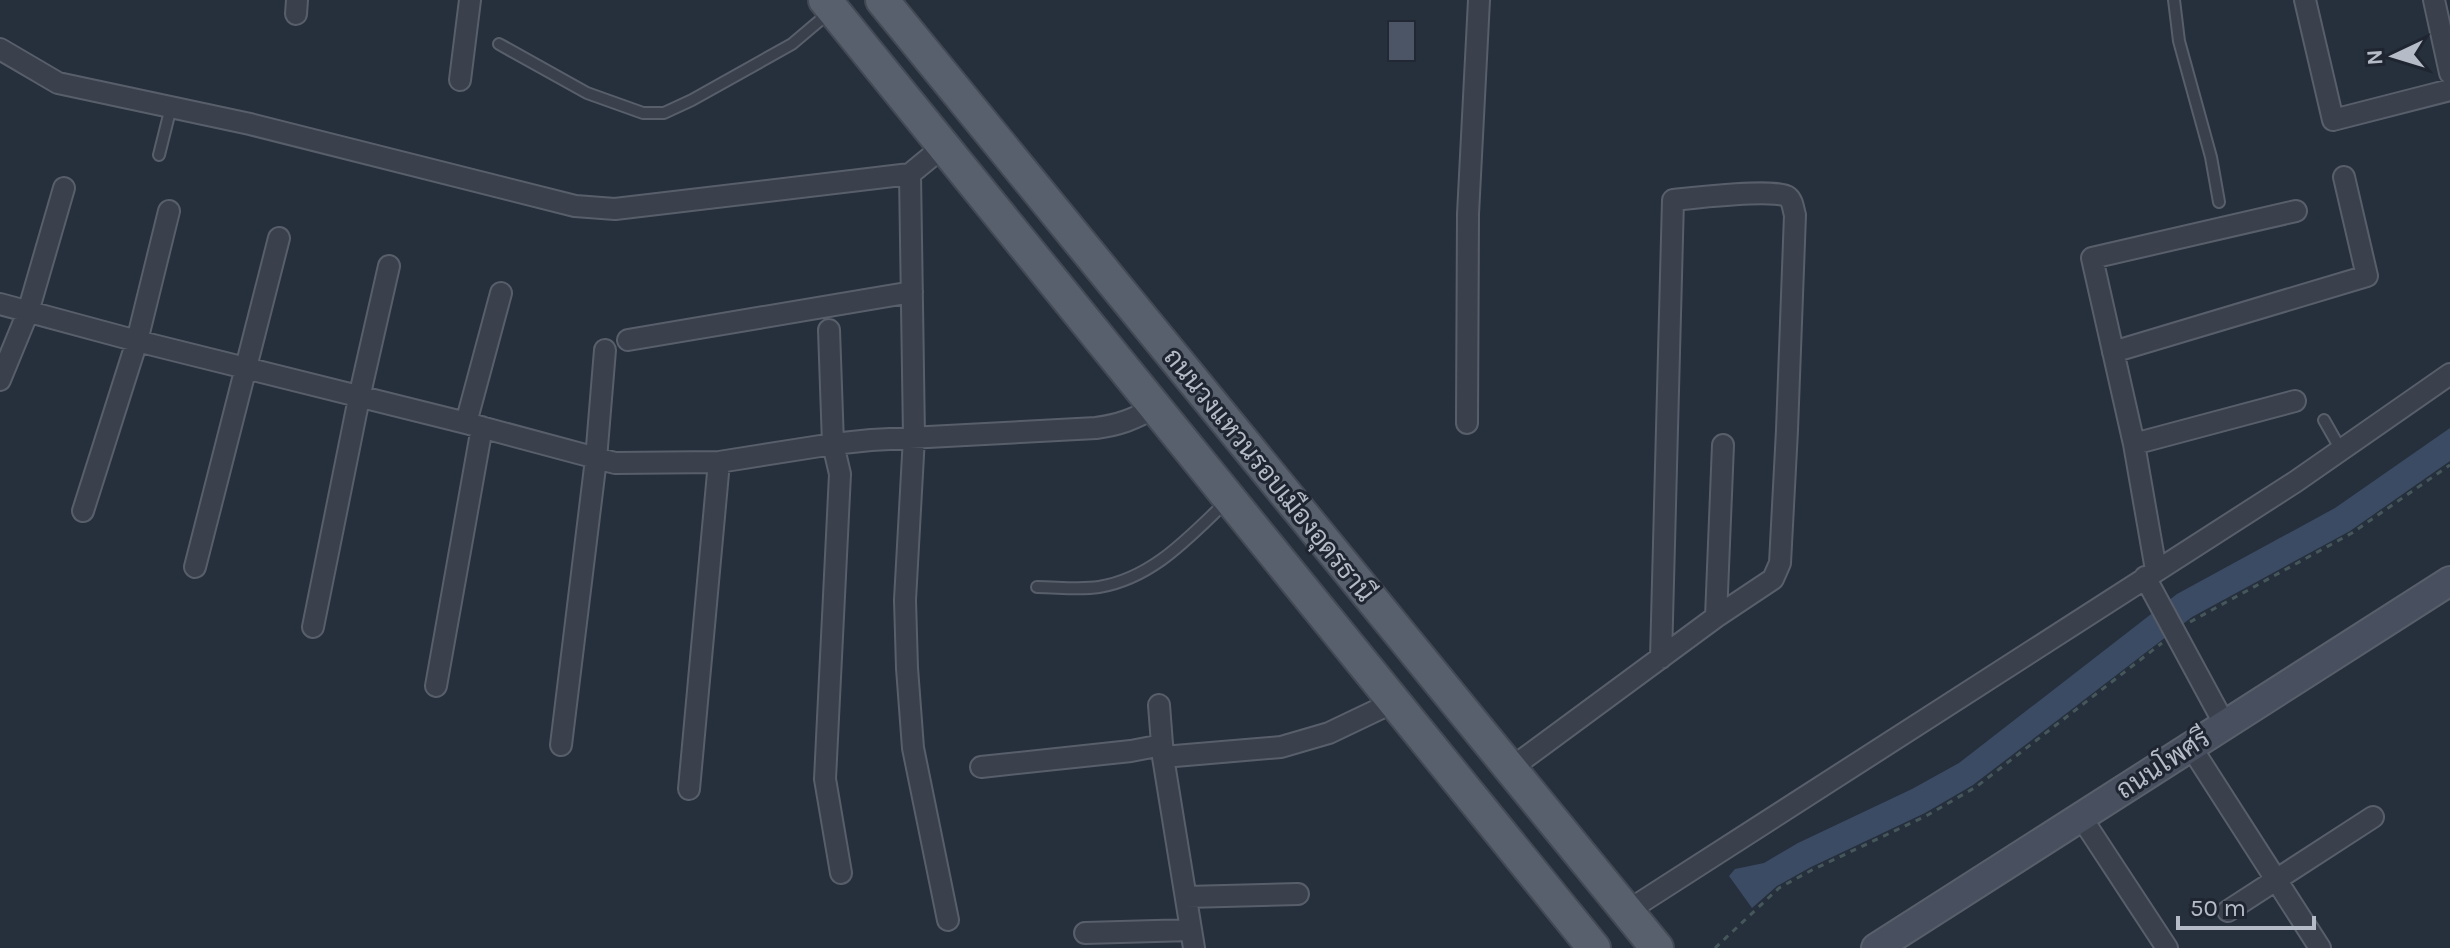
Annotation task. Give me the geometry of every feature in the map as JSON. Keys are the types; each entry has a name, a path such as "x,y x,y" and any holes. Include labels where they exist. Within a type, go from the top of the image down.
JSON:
{"main road":[{"name":"ถนนวงแหวนรอบเมืองอุดรธานี","path":"882,0 1657,948"},
{"name":"ถนนวงแหวนรอบเมืองอุดรธานี","path":"829,5 1594,948"},
{"name":"ถนนโพศรี","path":"1876,948 2450,581"}],"street":[{"path":"460,80 470,0"},
{"path":"1467,423 1468,214 1479,0"},
{"path":"2305,0 2333,120 2450,90"},
{"path":"2434,0 2450,73"},
{"path":"0,49 58,83 250,124 575,206 615,209 910,174 944,146"},
{"path":"910,174 914,437 905,600 907,668 913,748 948,920"},
{"path":"2113,352 2367,276 2344,177"},
{"path":"0,380 28,312 64,188"},
{"path":"1510,769 1661,658 1716,617 1773,579 1780,563 1795,215 1791,200 1779,193 1673,200 1661,658"},
{"path":"83,511 137,341 169,211"},
{"path":"2225,725 2159,603 2151,573 2134,444 2092,258 2296,211"},
{"path":"195,567 279,238"},
{"path":"313,627 389,266"},
{"path":"628,340 912,292"},
{"path":"436,686 474,425 501,293"},
{"path":"0,304 615,463 719,462 833,444 1117,426 1155,407"},
{"path":"829,330 833,444 840,474 825,779 841,873"},
{"path":"561,745 596,459 605,350"},
{"path":"1626,912 2341,450 2450,374"},
{"path":"2134,444 2295,401"},
{"path":"1716,617 1723,445"},
{"path":"689,789 719,462"},
{"path":"981,767 1131,751 1281,747 1329,733 1394,702"},
{"path":"1085,933 1192,939 1163,751 1159,705"},
{"path":"2191,747 2320,948"},
{"path":"2081,817 2167,948"},
{"path":"2228,911 2373,817"},
{"path":"1186,897 1298,894"}],"lane":[{"path":"2174,0 2179,41 2211,157 2219,202"},
{"path":"499,44 587,93 643,113 664,113 792,44 829,5"},
{"path":"159,155 171,107"},
{"path":"2324,420 2341,450"},
{"path":"1037,587 1100,587 1127,579 1168,557 1229,498"}],"path":[{"path":"1715,948 1779,888 1926,816 1976,787 2193,619 2352,533 2450,465"}],"water":[{"path":"2450,428 2450,461 2350,531 2192,617 1973,785 1925,813 1811,867 1777,886 1752,908 1729,876 1735,869 1764,863 1959,763 2177,594 2335,508"}],"building":[{"path":"1388,21 1415,21 1415,61 1388,61"}]}
